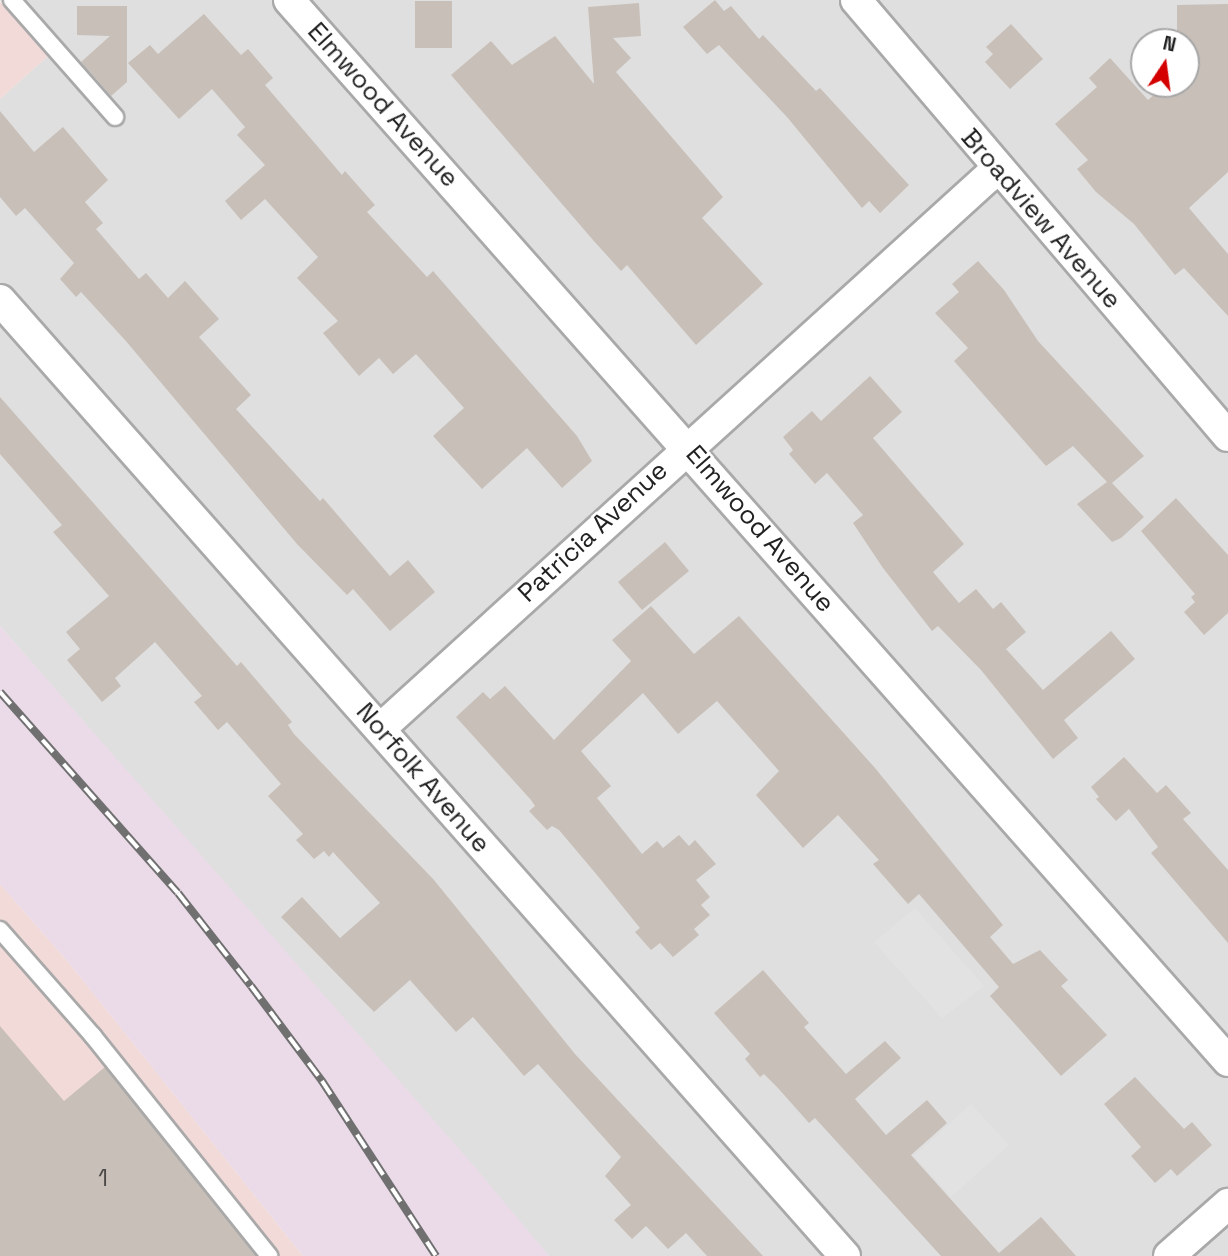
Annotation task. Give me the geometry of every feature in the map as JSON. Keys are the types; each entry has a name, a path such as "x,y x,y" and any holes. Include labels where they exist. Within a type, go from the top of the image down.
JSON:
{"street":[{"name":"Elmwood Avenue","path":"289,0 687,446 1228,1061"},
{"name":"Broadview Avenue","path":"856,0 997,169 1228,436"},
{"name":"Patricia Avenue","path":"380,729 687,446 997,169"},
{"name":"Norfolk Avenue","path":"0,300 845,1256"},
{"path":"1169,1256 1228,1203"}],"lane":[{"path":"12,0 115,117"},
{"path":"0,930 93,1036 270,1256"}],"shaded area":[{"path":"0,0 1228,0 1228,1256 549,1256 0,626 0,99 49,55"},
{"path":"0,2 49,55 0,99"},
{"path":"0,626 474,1166 549,1256 303,1256 69,963 0,884"},
{"path":"0,884 69,963 303,1256 0,1256"},
{"path":"915,908 984,986 942,1018 874,942"},
{"path":"971,1104 1009,1145 951,1197 914,1156"}],"building":[{"path":"715,0 724,11 731,6 759,39 763,35 816,91 820,88 909,185 880,213 869,201 862,208 787,117 719,45 707,54 683,27"},
{"path":"415,1 452,1 452,48 415,48"},
{"path":"639,3 641,36 613,38 631,58 616,72 723,197 702,218 763,284 696,345 627,265 621,271 451,75 491,41 512,65 555,36 594,84 588,7"},
{"path":"1228,4 1228,172 1189,208 1228,254 1228,316 1184,268 1175,275 1134,224 1096,192 1077,169 1088,160 1055,124 1097,87 1089,78 1110,58 1130,80 1130,98 1200,98 1200,28 1177,28 1177,5"},
{"path":"77,6 127,6 127,82 111,96 81,62 110,36 77,35"},
{"path":"204,14 241,55 248,49 273,78 265,85 342,175 345,171 375,205 367,212 427,277 433,271 577,436 592,461 562,488 527,448 482,489 433,436 464,408 416,354 393,374 379,358 359,376 323,333 338,321 297,278 318,257 265,199 241,220 225,201 265,165 237,135 245,127 212,89 179,119 128,63 150,45 158,54"},
{"path":"1011,24 1043,59 1010,89 985,62 993,54 986,47"},
{"path":"0,111 34,152 63,127 108,180 85,202 103,223 96,229 139,279 146,273 168,298 185,281 219,319 199,337 251,395 236,409 320,501 323,498 390,576 408,560 435,592 390,631 353,589 347,595 297,544 125,340 81,292 76,297 60,279 74,263 25,208 16,216 0,197"},
{"path":"978,261 1004,290 1038,341 1144,456 1112,483 1144,517 1121,538 1112,542 1077,504 1107,482 1073,446 1046,466 954,361 968,348 935,313 959,292 952,284"},
{"path":"870,376 902,412 873,438 964,544 933,572 959,603 976,589 993,609 1001,602 1026,632 1006,649 1043,690 1111,631 1135,659 1064,720 1078,738 1053,759 981,670 938,626 932,631 883,568 853,523 863,515 827,473 815,484 789,454 793,450 783,437 812,411 821,421"},
{"path":"0,397 237,666 241,662 292,722 288,725 294,734 434,880 575,1054 763,1256 707,1256 686,1233 668,1249 646,1226 632,1239 614,1220 631,1205 605,1176 621,1157 538,1064 524,1076 473,1017 456,1032 410,980 374,1012 281,917 302,897 340,938 380,903 333,852 329,857 324,851 314,859 296,840 303,834 268,796 281,784 227,722 218,730 194,702 202,696 155,642 115,678 121,686 102,702 67,660 80,649 66,632 109,596 53,532 62,525 0,454"},
{"path":"1176,498 1228,555 1228,613 1204,635 1184,612 1195,602 1191,597 1195,594 1141,531"},
{"path":"665,542 689,571 642,610 618,582"},
{"path":"651,606 694,654 739,616 875,768 1003,925 990,937 1013,964 1040,950 1068,980 1061,986 1107,1035 1061,1076 990,996 999,987 919,894 908,904 873,864 879,860 838,815 803,848 756,795 779,771 717,701 678,734 643,693 581,751 611,786 597,798 642,854 657,841 663,848 679,835 689,846 695,840 716,864 696,880 710,897 701,905 710,915 694,929 699,935 673,957 660,943 651,950 635,932 640,928 597,875 559,830 552,826 547,830 529,811 535,806 531,800 456,717 483,692 490,699 505,686 554,740 631,661 612,640"},
{"path":"1124,757 1157,793 1166,785 1191,813 1183,819 1228,870 1228,943 1151,853 1158,847 1129,809 1116,821 1096,799 1099,797 1091,787"},
{"path":"763,970 809,1023 804,1027 846,1074 885,1041 901,1058 855,1099 886,1135 927,1100 947,1123 911,1155 999,1253 1041,1217 1076,1256 941,1256 815,1118 809,1123 764,1074 760,1077 745,1059 750,1054 714,1013"},
{"path":"0,1026 64,1101 105,1067 256,1256 0,1256"},
{"path":"1135,1077 1184,1129 1192,1122 1212,1145 1177,1176 1171,1169 1155,1183 1131,1156 1141,1147 1104,1104"}],"railway":[{"path":"0,692 178,893 251,986 322,1081 436,1256"}]}
